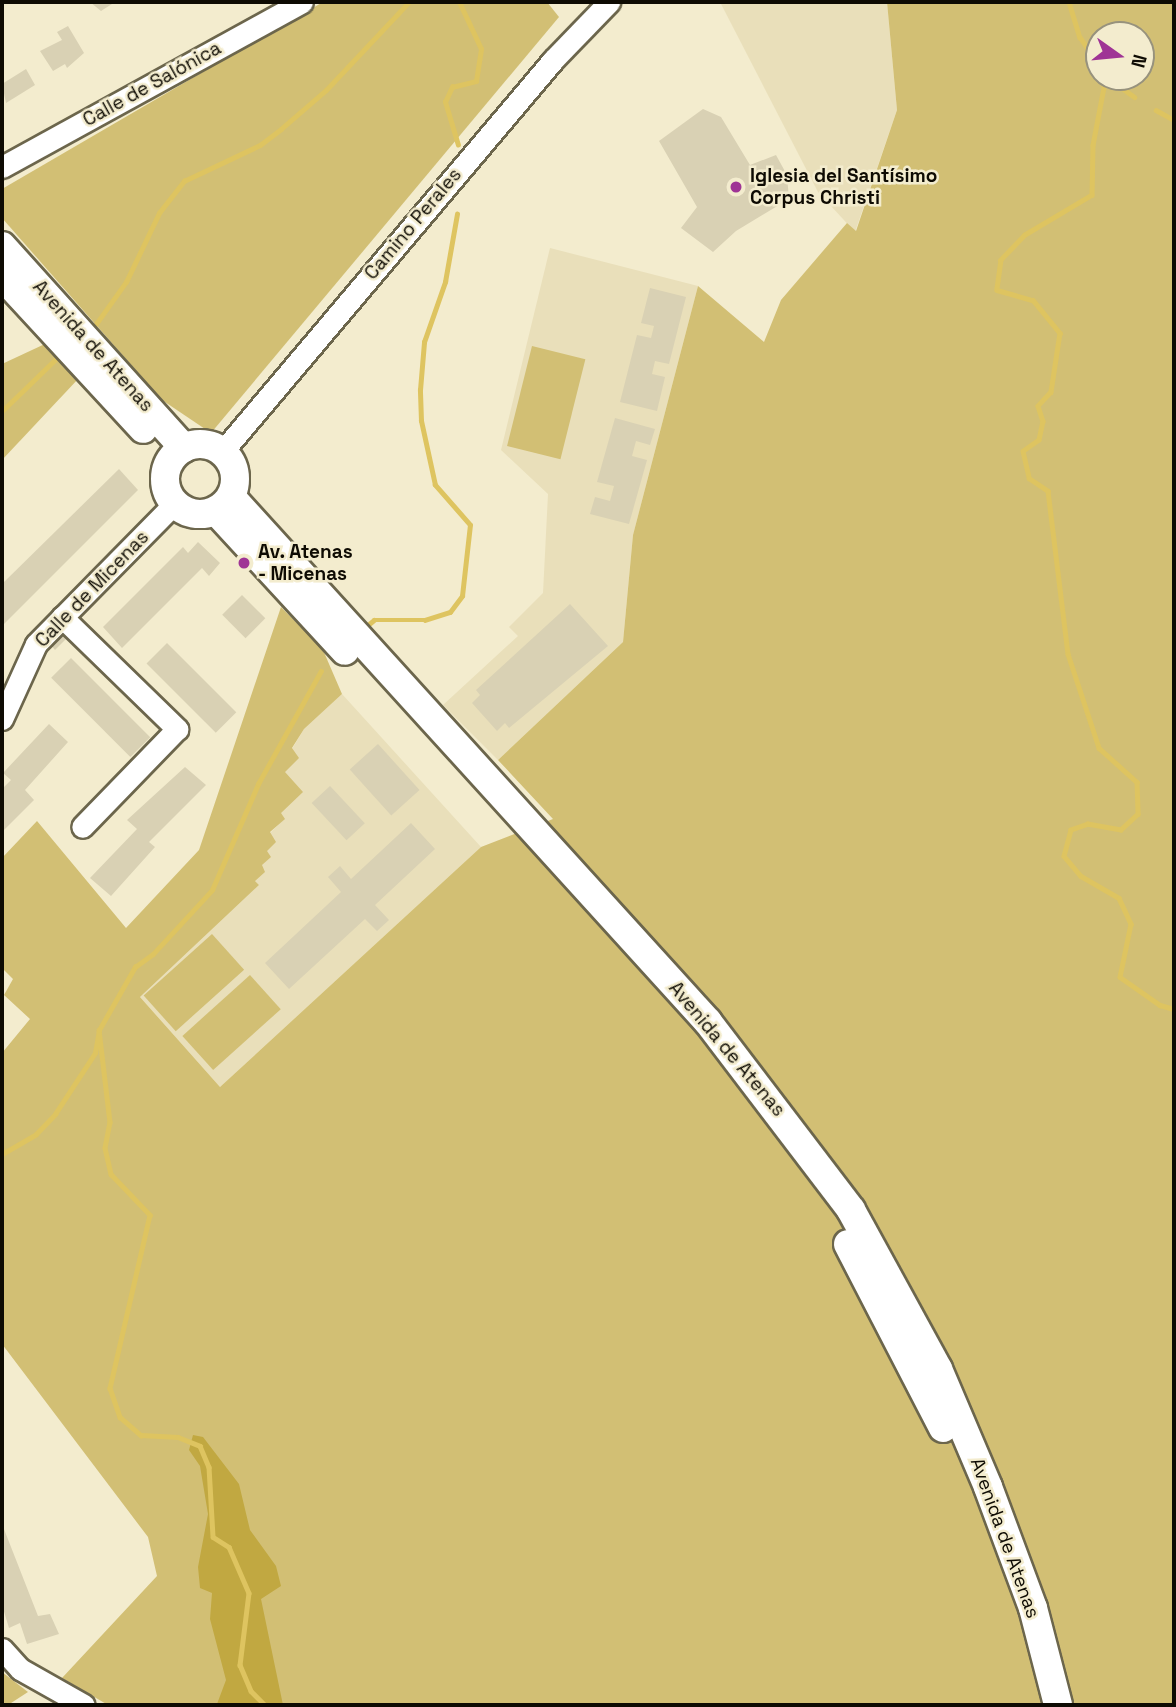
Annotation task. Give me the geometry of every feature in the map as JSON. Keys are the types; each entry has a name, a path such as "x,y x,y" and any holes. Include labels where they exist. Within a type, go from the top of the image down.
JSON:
{"main road":[{"name":"Avenida de Atenas","path":"2,246 178,454"},
{"name":"Avenida de Atenas","path":"2,276 178,454"},
{"path":"204,444 222,452 235,473 223,504 194,514 174,504 166,487 178,454 204,444"},
{"name":"Avenida de Atenas","path":"223,504 693,1031 781,1142 835,1222 921,1380 973,1495 1015,1614 1039,1705"},
{"name":"Avenida de Atenas","path":"223,504 708,1022 851,1210 938,1369 983,1476 1033,1608 1058,1705"}],"street":[{"name":"Calle de Salónica","path":"2,167 302,2"},
{"name":"Camino Perales","path":"222,452 544,70 609,2"},
{"name":"Calle de Micenas","path":"2,719 36,644 174,504"},
{"path":"62,617 177,729 82,827"},
{"path":"2,1649 20,1669 84,1705"}],"shaded area":[{"path":"323,2 547,2 559,17 211,433 162,400 2,218 2,189"},
{"path":"720,2 887,2 897,110 855,232 818,192"},
{"path":"887,2 1174,2 1174,1705 108,1705 62,1678 157,1576 148,1537 2,1344 2,1053 30,1019 4,995 13,979 2,968 2,858 37,821 126,928 199,850 281,607 323,650 342,694 304,729 292,748 299,758 285,772 303,792 281,813 285,819 270,832 276,842 267,851 271,857 262,865 265,872 255,881 259,885 140,997 220,1087 481,847 553,819 498,760 623,642 633,535 698,286 764,342 781,300 847,223 856,231 897,110"},
{"path":"550,248 698,286 633,535 623,642 498,760 443,705 518,636 509,627 543,593 548,494 501,450"},
{"path":"47,343 79,378 2,460 2,364"},
{"path":"532,346 585,359 560,459 507,446"},
{"path":"342,694 481,847 220,1087 140,997 259,885 255,881 270,833 284,819 280,813 284,772 292,749 304,729"},
{"path":"212,934 244,970 176,1031 144,996"},
{"path":"250,975 281,1009 213,1070 182,1036"},
{"path":"193,1435 203,1437 239,1484 250,1530 276,1566 281,1586 261,1599 283,1705 217,1704 226,1680 210,1619 212,1593 200,1588 198,1567 208,1514 200,1466 189,1450"},
{"path":"2,1672 28,1692 8,1705 2,1705"}],"building":[{"path":"90,2 110,2 112,4 101,11"},
{"path":"68,26 84,53 67,68 65,64 53,71 40,51 62,40 57,32"},
{"path":"26,69 35,85 6,103 2,84"},
{"name":"Iglesia del Santísimo Corpus Christi","path":"703,109 721,117 750,165 776,155 787,175 789,199 736,231 713,252 681,228 697,207 659,141"},
{"path":"650,288 686,297 669,364 655,361 652,374 665,377 657,411 620,402 637,335 651,338 654,326 641,323"},
{"path":"615,418 655,429 650,445 636,441 632,456 647,460 629,524 590,514 595,497 610,501 614,486 597,482"},
{"path":"119,469 138,490 2,626 2,584"},
{"path":"198,542 220,563 209,576 202,568 122,648 103,627 183,547 188,553"},
{"path":"242,595 265,618 246,638 222,615"},
{"path":"570,604 608,646 509,728 505,723 497,731 472,703 480,695 476,690"},
{"path":"63,635 67,638 55,650 51,645"},
{"path":"167,643 236,712 216,733 146,664"},
{"path":"71,658 150,737 130,757 51,678"},
{"path":"49,724 68,742 25,790 34,800 2,832 2,789 11,780 3,773"},
{"path":"378,744 419,790 391,816 350,769"},
{"path":"185,767 206,785 149,842 155,847 111,896 90,878 137,829 127,820"},
{"path":"330,786 365,823 346,840 312,803"},
{"path":"411,823 435,849 375,905 389,920 377,931 365,919 289,989 265,963 341,892 328,877 340,866 351,879"},
{"path":"2,1524 38,1616 50,1614 59,1634 27,1644 20,1623 9,1628 2,1605"}],"waterway":[{"path":"96,324 126,282 159,213 184,181 260,145 281,129 326,90 409,2"},
{"path":"458,145 445,102 452,87 476,81 481,49 459,2"},
{"path":"1069,2 1085,44"},
{"path":"1103,91 1093,145 1092,195 1025,235 1001,260 997,290 1033,300 1060,333 1051,392 1038,406 1043,421 1039,440 1023,451 1029,478 1048,491 1068,654 1099,748 1137,782 1138,814 1121,830 1088,824 1071,830 1064,856 1081,876 1119,898 1131,924 1120,977 1160,1005 1174,1009"},
{"path":"1127,91 1135,97"},
{"path":"1156,110 1174,120"},
{"path":"369,624 374,620 425,620 450,612 462,596 470,525 435,485 421,421 420,390 424,342 445,282 457,214"},
{"path":"2,411 60,355"},
{"path":"2,1154 36,1134 55,1114 95,1053 99,1030 135,967 153,954 212,890 258,784 321,671"},
{"path":"99,1030 110,1122 105,1148 111,1174 150,1215 110,1388 120,1417 141,1435 178,1437 200,1446 209,1467 213,1537 229,1547 249,1593 240,1665 251,1691 265,1705"}],"place":[{"name":"Iglesia del Santísimo Corpus Christi","path":"736,187"},
{"name":"Av. Atenas - Micenas","path":"244,563"}]}
